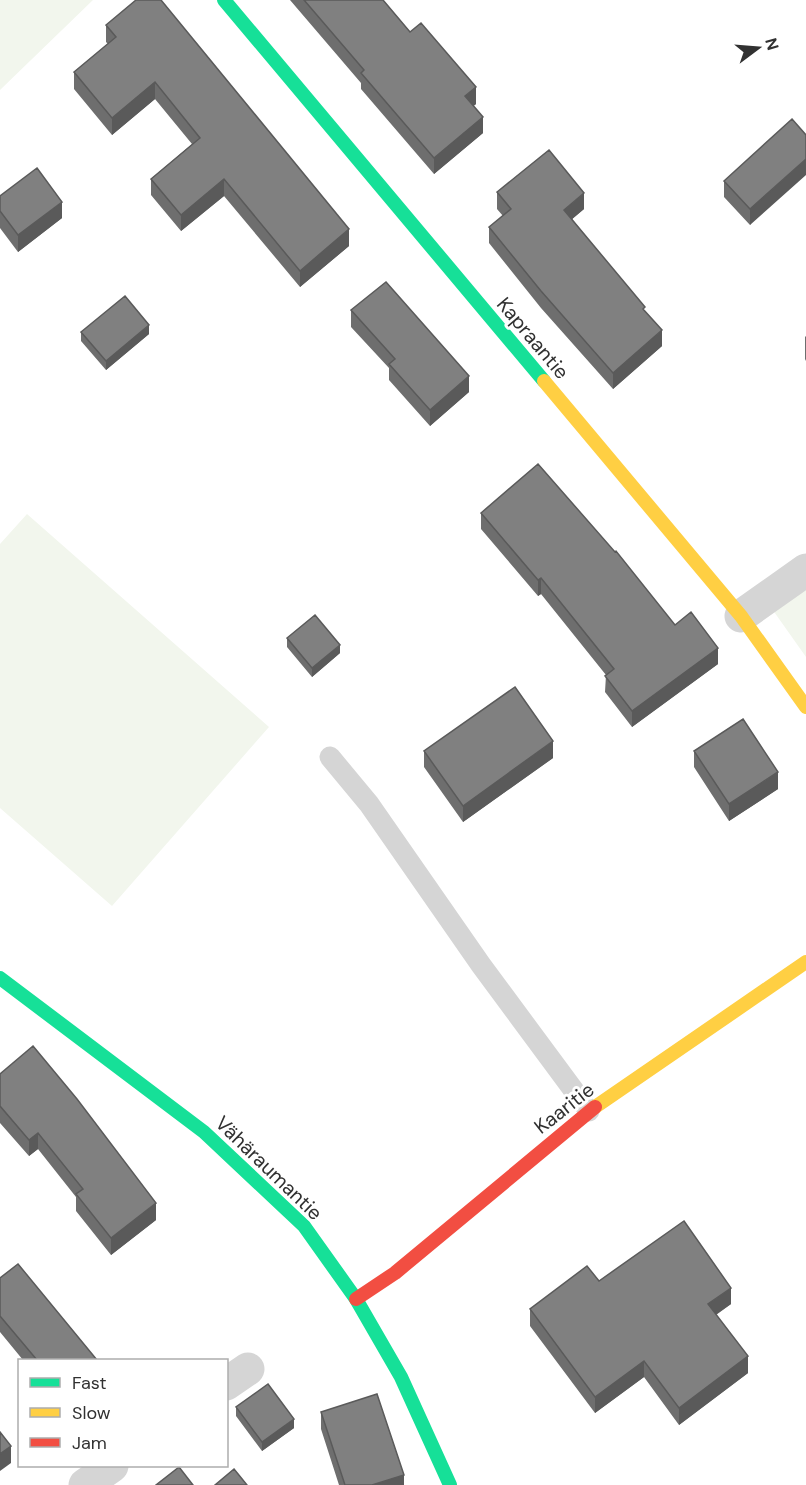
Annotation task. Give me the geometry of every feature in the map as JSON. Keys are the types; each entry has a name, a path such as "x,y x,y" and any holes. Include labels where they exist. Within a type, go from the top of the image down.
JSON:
{"street":[{"name":"Kapraantie","path":"224,0 741,616 806,707"},
{"path":"741,616 806,570"},
{"name":"Kaaritie","path":"356,1299 395,1273 589,1111 806,962"},
{"name":"Vähäraumantie","path":"0,978 204,1132 304,1226 356,1299 401,1377 450,1485"},
{"path":"85,1485 111,1467"}],"lane":[{"path":"330,757 369,804 481,965 589,1111"}],"shaded area":[{"path":"0,0 93,0 0,90"},
{"path":"27,514 269,727 112,906 0,808 0,544"},
{"path":"806,570 806,657 765,599"}],"building":[{"path":"136,0 161,0 349,229 300,271 224,179 181,215 151,179 200,138 155,82 112,118 74,72 116,37 106,25"},
{"path":"304,0 383,0 410,32 421,23 476,87 465,96 483,117 434,158 361,73 364,70"},
{"path":"792,119 806,135 806,159 750,209 724,181"},
{"path":"549,150 584,193 564,210 662,330 613,373 489,227 511,209 497,192"},
{"path":"37,168 62,202 18,235 0,211 0,196"},
{"path":"386,282 469,376 430,410 389,364 395,359 351,310"},
{"path":"125,296 149,325 106,361 81,332"},
{"path":"538,464 616,551 675,625 691,612 718,648 632,711 605,676 614,669 541,578 538,580 481,513"},
{"path":"315,615 340,645 312,668 287,638"},
{"path":"515,687 553,741 463,806 424,751"},
{"path":"743,719 778,772 729,804 694,751"},
{"path":"33,1046 77,1099 156,1203 111,1238 76,1194 83,1189 38,1133 29,1140 0,1106 0,1074"},
{"path":"684,1221 731,1288 708,1304 748,1356 679,1408 644,1361 595,1397 530,1309 587,1266 599,1281"},
{"path":"18,1264 96,1359 36,1359 0,1316 0,1278"},
{"path":"268,1384 294,1419 262,1442 236,1407"},
{"path":"377,1394 404,1475 372,1485 345,1485 321,1412"},
{"path":"0,1432 11,1446 0,1454"},
{"path":"179,1467 193,1485 156,1485"},
{"path":"234,1469 247,1485 215,1485"}],"traffic: fast":[{"path":"224,0 544,381"},
{"path":"0,978 204,1132 304,1226 356,1299 401,1377 450,1485"}],"traffic: slow":[{"path":"544,381 741,616 806,707"},
{"path":"595,1107 806,962"}],"traffic: jam":[{"path":"356,1299 395,1273 595,1107"}]}
